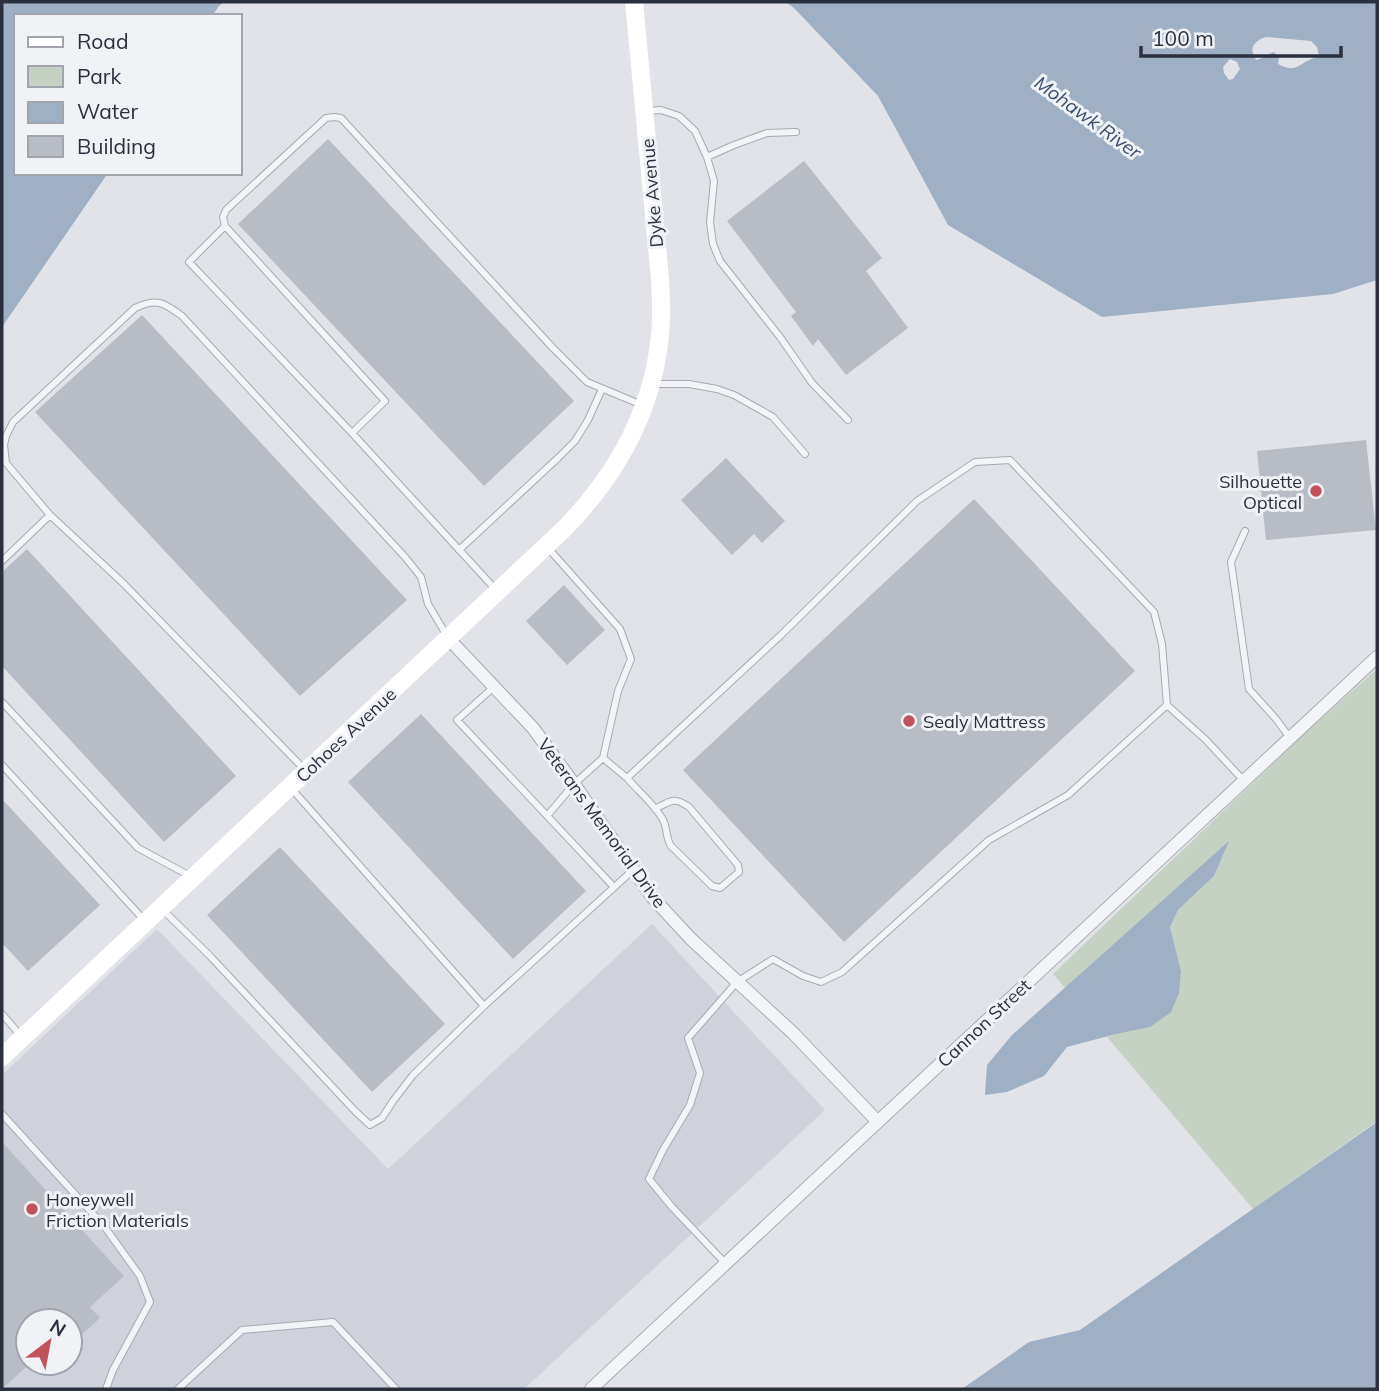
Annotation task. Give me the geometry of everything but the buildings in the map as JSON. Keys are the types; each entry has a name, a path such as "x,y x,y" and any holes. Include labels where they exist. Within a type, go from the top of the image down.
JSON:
{"street":[{"name":"Dyke Avenue","path":"634,2 660,279 660,334 651,384"},
{"name":"Cohoes Avenue","path":"2,1057 584,509 620,459 651,384"},
{"name":"Veterans Memorial Drive","path":"448,638 533,728 653,898 691,939 793,1033 878,1122"},
{"name":"Cannon Street","path":"591,1389 1377,657"}],"lane":[{"path":"644,111 661,110 679,116 695,131 714,181 710,222 713,244 720,261 780,337 812,383 848,420"},
{"path":"352,433 385,401 225,226 223,217 226,210 326,118 334,117 341,118 587,382 644,406"},
{"path":"707,157 767,132 796,132"},
{"path":"225,226 189,262 352,433 498,592"},
{"path":"306,771 123,583 50,515 6,463 4,445 13,422 135,308 149,302 164,303 182,316 405,557 421,577 428,604 448,638"},
{"path":"651,384 690,384 734,395 773,417 805,454"},
{"path":"459,550 575,440 588,420 602,389"},
{"path":"627,778 781,635 917,501 975,463 1010,460 1154,612 1162,644 1167,705 1206,740 1244,781"},
{"path":"2,561 50,515"},
{"path":"1245,531 1231,562 1249,690 1290,738"},
{"path":"547,546 620,629 631,659 618,691 603,758 574,784 547,816"},
{"path":"495,686 457,720 614,887"},
{"path":"2,702 138,848 193,878"},
{"path":"726,1264 649,1179 690,1105 700,1073 688,1038 737,982 773,959 803,976 821,982 842,972 989,840 1068,795 1167,705"},
{"path":"603,758 627,778 655,809 666,826 666,838 671,846 712,887 720,888 739,872 738,865 689,807 681,801 673,800 655,809"},
{"path":"2,765 146,922"},
{"path":"290,786 484,1006"},
{"path":"161,908 370,1125 382,1118 413,1075 484,1006 633,870"},
{"path":"2,1014 22,1038"},
{"path":"2,1114 104,1226 140,1276 150,1302 113,1370 106,1389"},
{"path":"178,1389 242,1330 333,1322 396,1389"}],"shaded area":[{"path":"652,924 825,1110 524,1389 2,1389 2,1075 157,929 388,1169"}],"green space":[{"path":"1377,669 1377,1121 1253,1209 1107,1037 1116,1034 1181,971 1170,927 1178,910 1214,876 1228,843 1065,988 1053,974 1305,733"}],"water":[{"path":"2,2 224,2 213,14 14,14 14,175 107,175 2,327"},
{"name":"Mohawk River","path":"786,2 1377,2 1377,280 1333,294 1102,317 948,225 878,96","holes":["1266,37 1311,41 1317,47 1319,57 1295,68 1278,64 1279,58 1274,52 1256,60 1252,49 1258,41","1230,59 1237,62 1240,69 1233,79 1229,80 1223,67"]},
{"path":"1229,841 1214,876 1178,910 1170,927 1181,971 1179,993 1171,1012 1150,1027 1067,1047 1044,1076 1007,1092 985,1095 987,1065 1012,1035"},
{"path":"1377,1122 1377,1389 962,1389 1029,1342 1080,1330"}],"place":[{"name":"Silhouette Optical","path":"1316,491"},
{"name":"Sealy Mattress","path":"909,721"},
{"name":"Honeywell Friction Materials","path":"32,1209"}]}
